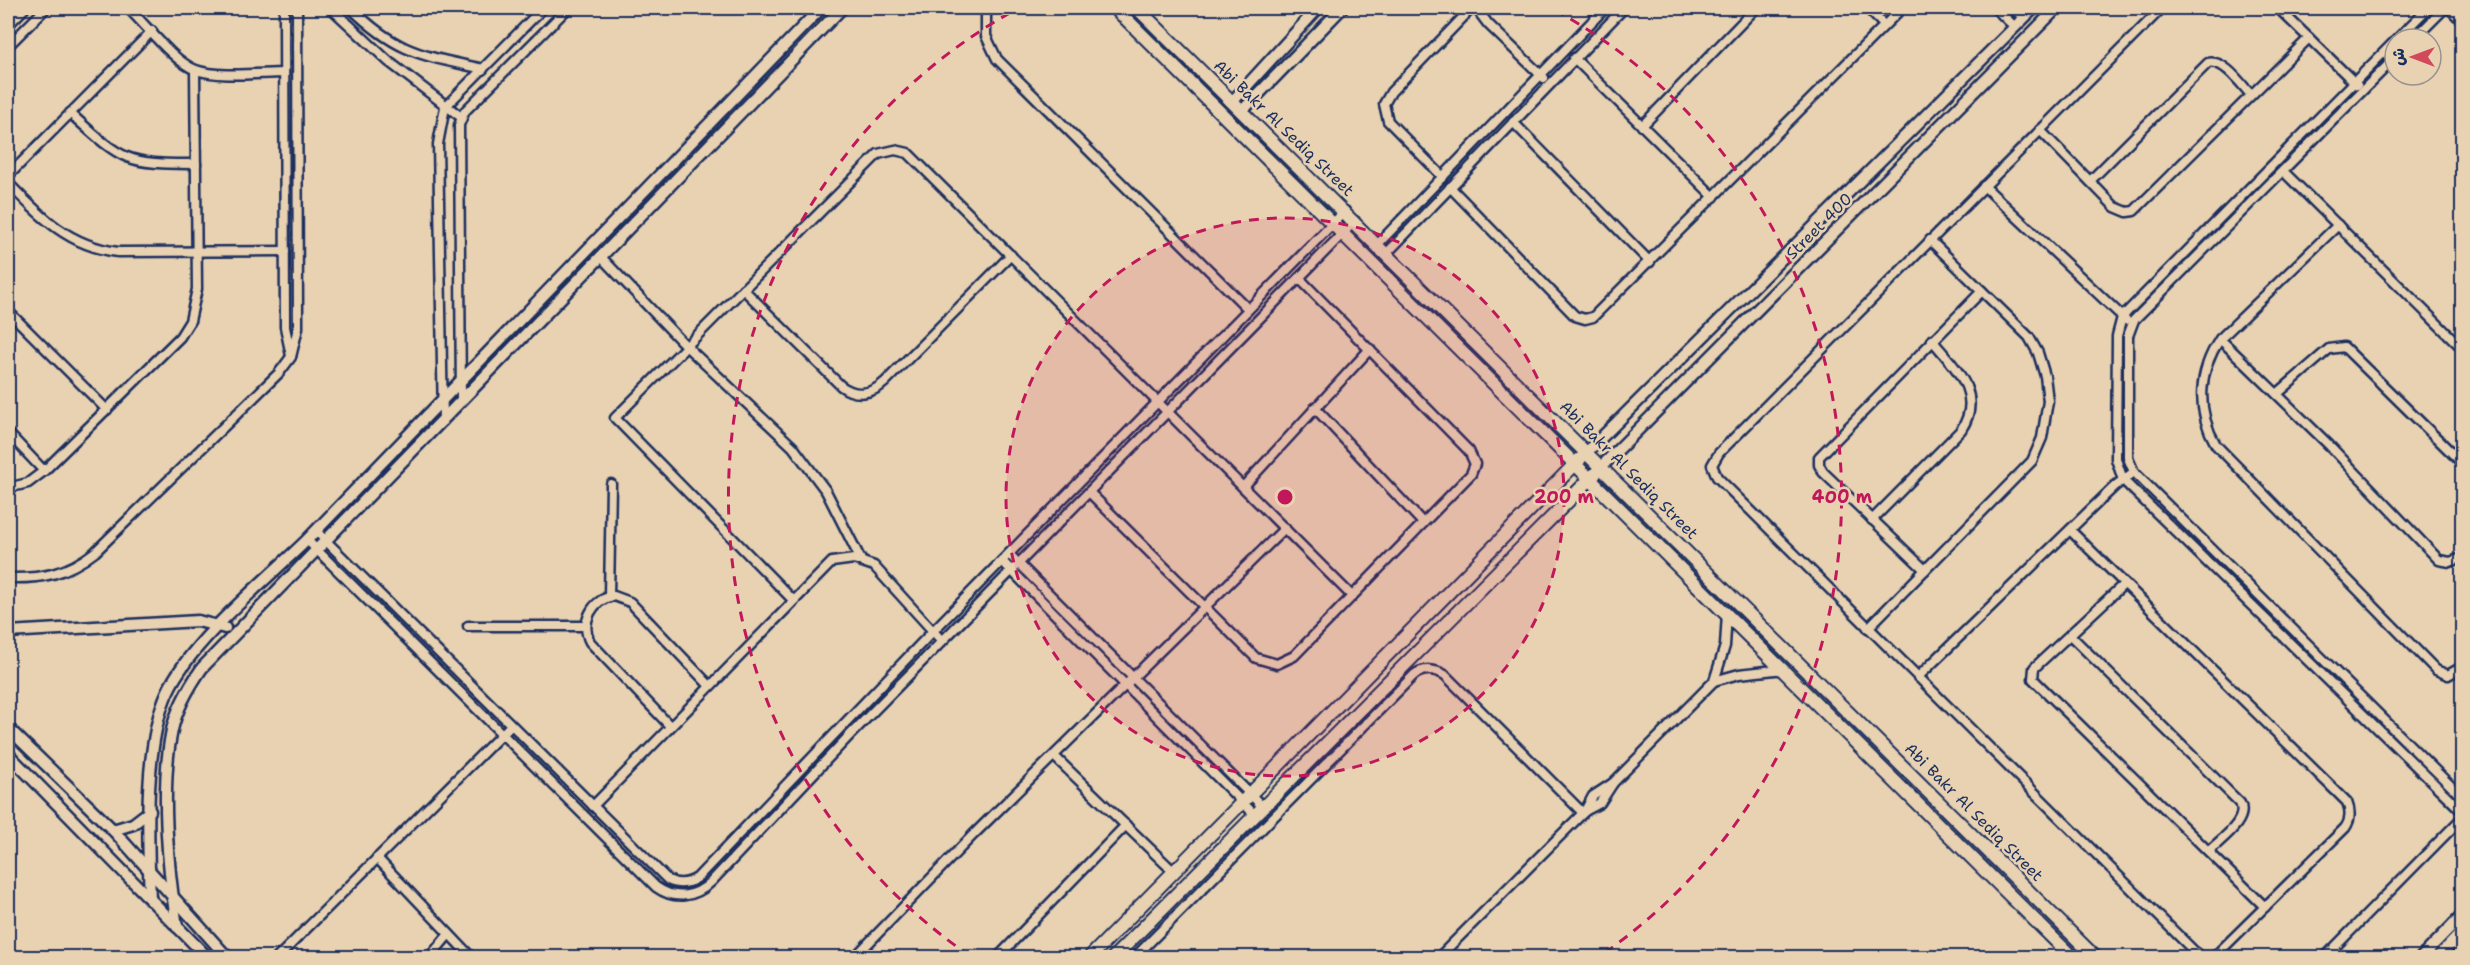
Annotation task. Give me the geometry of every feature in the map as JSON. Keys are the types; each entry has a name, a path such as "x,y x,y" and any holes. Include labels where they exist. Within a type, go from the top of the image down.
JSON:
{"main road":[{"name":"Abi Bakr Al Sediq Street","path":"1115,8 2073,957"},
{"name":"Abi Bakr Al Sediq Street","path":"1137,8 1345,211 2096,957"},
{"path":"1089,957 1587,452"},
{"path":"1113,957 1602,466"},
{"path":"1967,852 1979,840"}],"street":[{"path":"8,25 25,8"},
{"path":"8,46 46,8"},
{"path":"128,8 181,61 195,70 212,73 284,73"},
{"path":"284,8 285,327 291,357"},
{"path":"8,578 40,578 62,573 95,552 279,373 291,357 298,328 297,8"},
{"path":"331,8 388,61 445,107 461,117"},
{"path":"351,8 376,32 396,45 425,56 483,69"},
{"path":"443,421 438,144 445,107 543,8"},
{"path":"461,402 458,133 461,117 568,8"},
{"path":"150,900 150,811 153,753 160,711 178,673 220,625 316,531 821,8"},
{"path":"177,927 167,796 172,728 189,686 201,668 327,541 842,8"},
{"path":"986,8 986,36 997,59 1248,309"},
{"path":"1232,102 1318,8"},
{"path":"1242,111 1342,8"},
{"path":"1443,177 1388,122 1384,105 1391,92 1474,8 1550,83"},
{"path":"1383,249 1443,177 1605,8"},
{"path":"1383,249 1450,187 1624,8"},
{"path":"1642,126 1756,8"},
{"path":"1867,8 1884,25"},
{"path":"1450,187 1578,317 1589,318 1597,315 1902,8"},
{"path":"1995,8 2015,27"},
{"path":"2013,8 2036,30"},
{"name":"Street 400","path":"1587,452 2034,8"},
{"name":"Street 400","path":"1602,466 2057,8"},
{"path":"2162,8 1719,453 1712,465 1717,477 2201,957"},
{"path":"2278,8 2363,90"},
{"path":"2409,27 2428,8"},
{"path":"2427,27 2447,8 2463,21"},
{"path":"8,176 152,31"},
{"path":"2040,130 2120,210 2134,211 2309,38"},
{"path":"2383,53 2122,317 2117,336 2116,454 2123,480 2463,811"},
{"path":"1574,58 1714,197"},
{"path":"2090,181 2208,63 2218,63 2251,95"},
{"path":"8,488 28,483 44,471 185,330 196,300 195,70"},
{"path":"2383,70 2132,324 2128,336 2128,454 2134,472 2463,797"},
{"path":"70,113 108,148 126,158 145,164 196,164"},
{"path":"1513,122 1650,262"},
{"path":"793,600 615,418 685,345 878,154 887,150 908,153 1352,596"},
{"path":"2283,171 2463,348"},
{"path":"8,183 57,230 92,248 118,252 285,251"},
{"path":"1984,186 2132,324"},
{"path":"316,531 668,880 678,884 693,880 933,631 1345,211"},
{"path":"307,540 656,886 673,895 686,896 706,887 942,641 1355,221"},
{"path":"2338,225 2220,339 2206,366 2201,392 2204,417 2216,445 2440,673 2453,674 2463,667"},
{"path":"1868,627 2032,461 2045,426 2047,389 2038,353 2029,337 1930,240"},
{"path":"743,289 841,386 851,392 862,393 875,390 885,382 1011,255"},
{"path":"602,257 685,345 806,463 826,491 861,560"},
{"path":"1089,492 1256,658 1277,664 1294,656 1471,474 1474,459 1469,451 1299,278"},
{"path":"1924,570 1823,472 1819,465 1819,457 1982,291"},
{"path":"8,310 107,410"},
{"path":"2220,339 2439,560 2450,562 2463,558"},
{"path":"1872,520 1961,430 1970,412 1969,393 1962,376 1932,340"},
{"path":"2277,394 2329,349 2344,347 2463,463"},
{"path":"1243,487 1370,349"},
{"path":"1316,408 1423,523"},
{"path":"8,434 44,471"},
{"path":"1918,677 2070,530 2134,472"},
{"path":"609,597 611,484"},
{"path":"854,957 1285,528"},
{"path":"2070,530 2347,802 2350,814 2345,828 2213,957"},
{"path":"1006,557 1259,811"},
{"path":"335,567 344,558"},
{"path":"593,806 826,566 846,559 861,560 880,571 942,641"},
{"path":"2124,584 2034,668 2033,679 2265,907"},
{"path":"670,726 587,637 586,626 591,611 600,601 618,596 630,602 709,685"},
{"path":"1438,957 1584,812 1600,803 1613,783 1714,681 1725,646 1726,612"},
{"path":"8,632 198,621 220,625 234,633"},
{"path":"400,632 409,624"},
{"path":"468,626 586,626"},
{"path":"2070,635 2240,803 2243,808 2240,819 2209,851"},
{"path":"1714,681 1739,674 1784,669"},
{"path":"1134,957 1414,675 1421,671 1436,670 1445,675 1584,812"},
{"path":"277,957 512,725"},
{"path":"8,728 149,868 173,898 228,957"},
{"path":"8,754 208,957"},
{"path":"1054,756 1173,871"},
{"path":"112,830 133,824 150,811"},
{"path":"2324,957 2463,818"},
{"path":"997,957 1126,825"},
{"path":"377,858 472,957"},
{"path":"2421,957 2463,916"},
{"path":"2437,957 2463,932"},
{"path":"429,957 449,934"}]}
